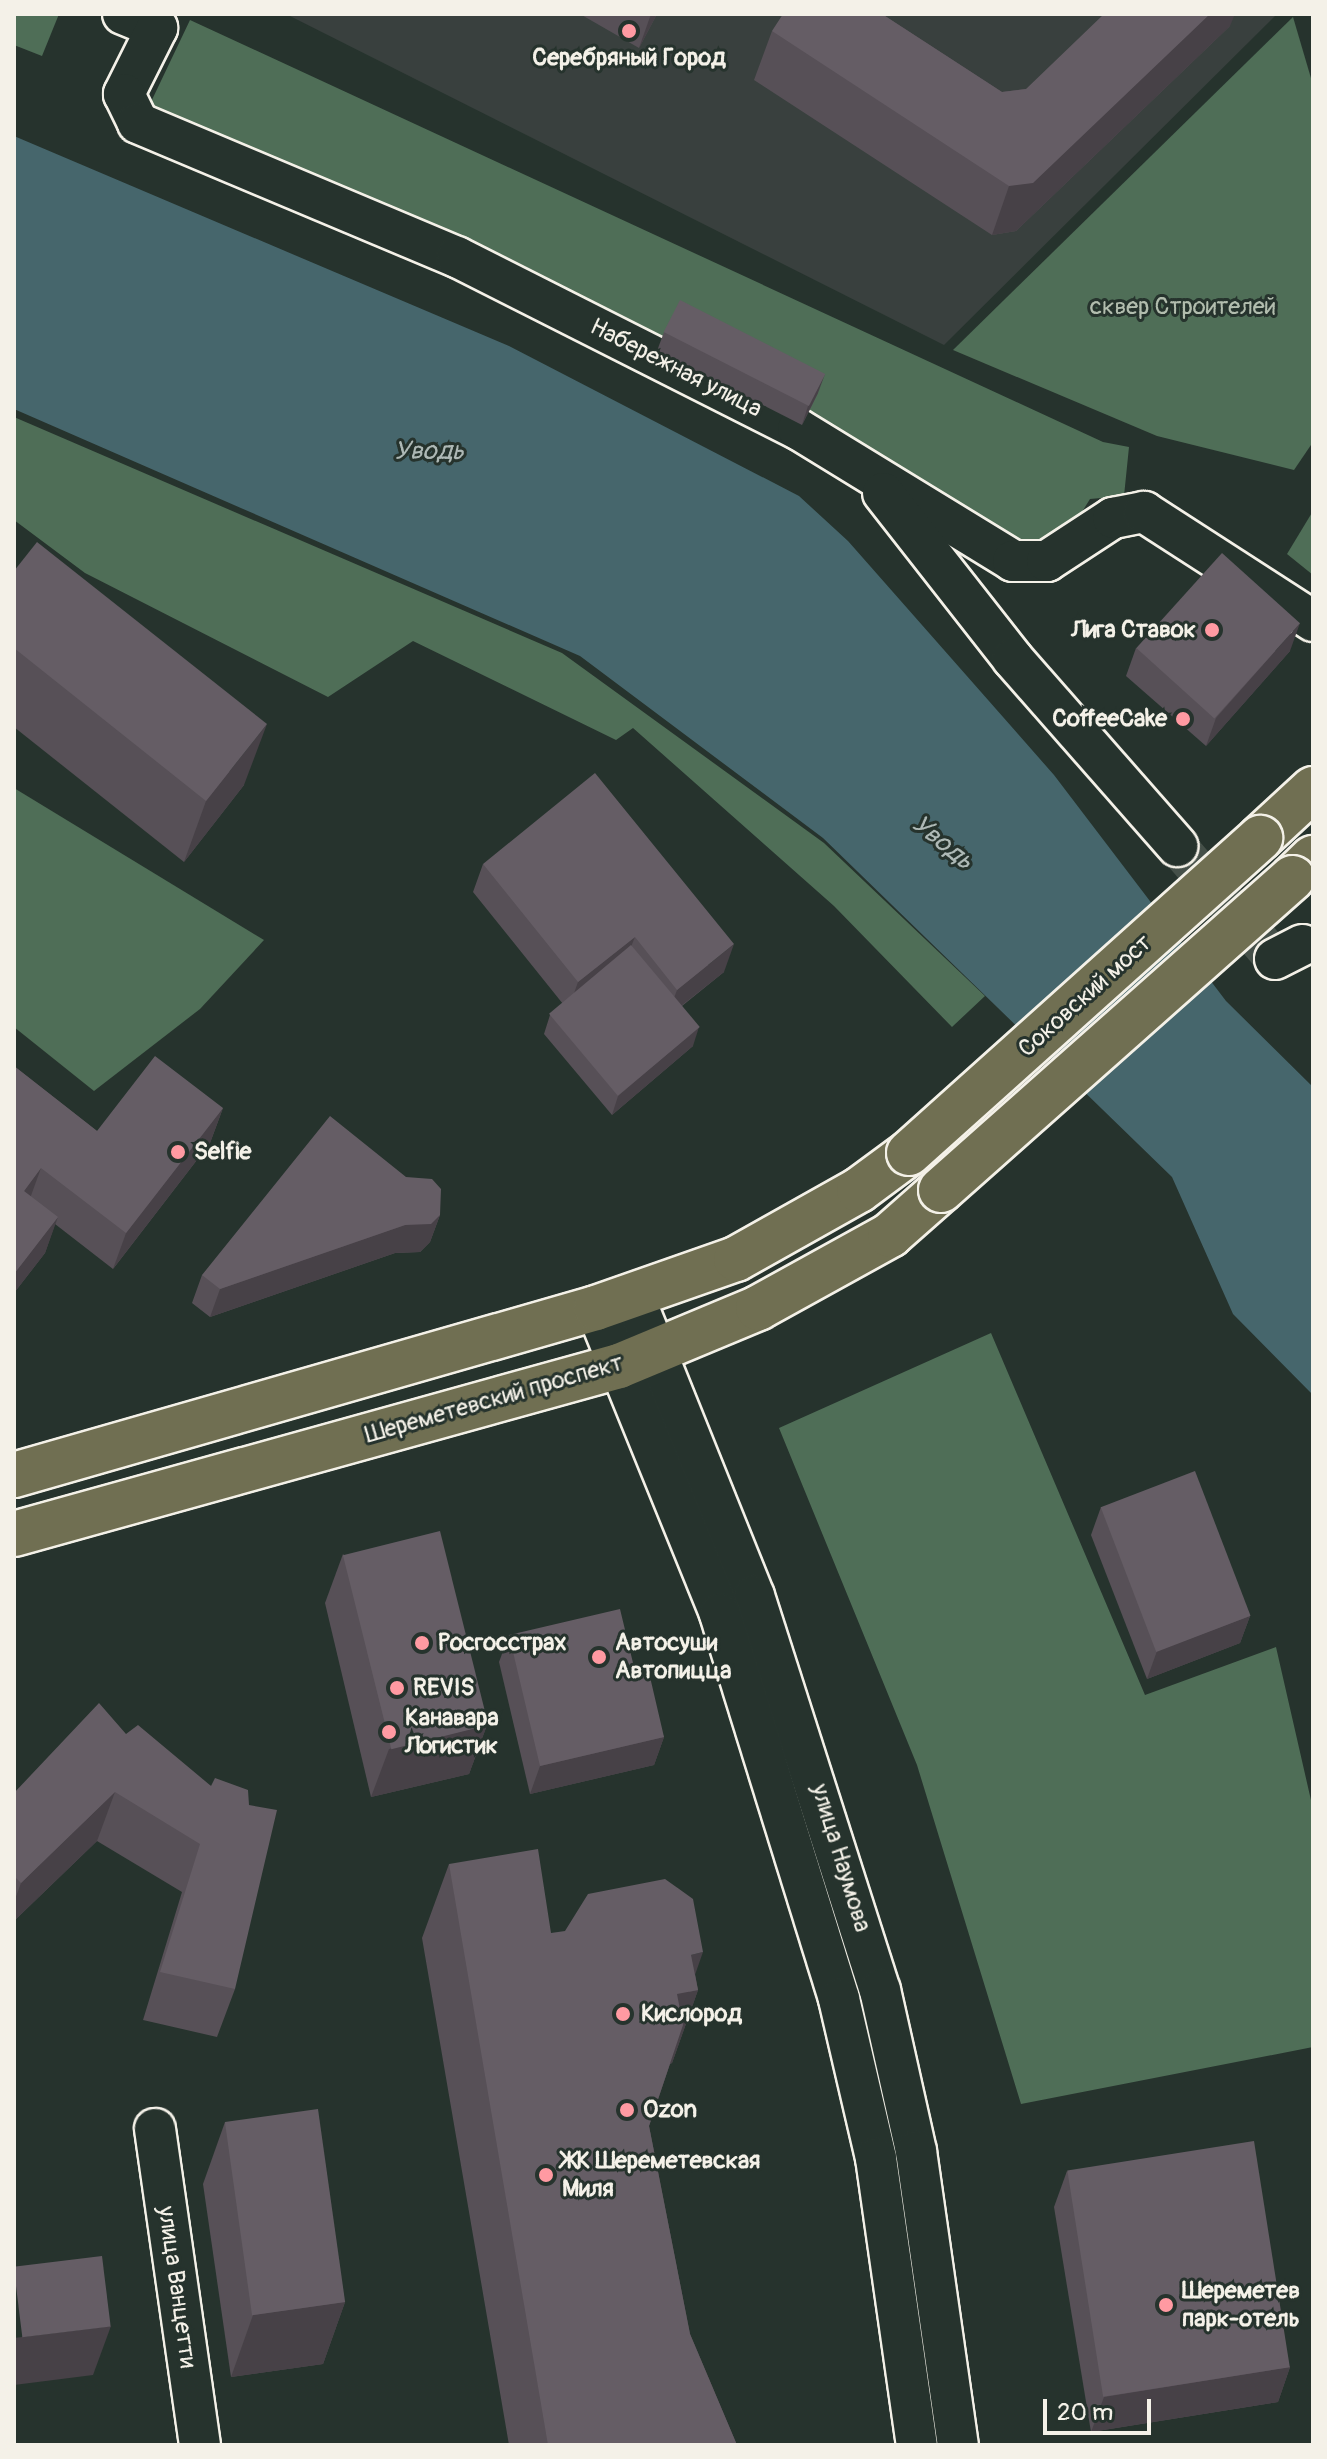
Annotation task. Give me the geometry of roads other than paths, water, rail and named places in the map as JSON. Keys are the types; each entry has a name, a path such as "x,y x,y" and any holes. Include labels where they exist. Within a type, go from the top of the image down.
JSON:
{"main road":[{"name":"Соковский мост","path":"614,1302 736,1259 859,1190 909,1153 1313,789"},
{"name":"Соковский мост","path":"941,1190 1302,868"},
{"name":"Шереметевский проспект","path":"14,1534 637,1358 758,1308 890,1235 941,1190"},
{"path":"14,1475 614,1302"}],"street":[{"name":"Набережная улица","path":"123,14 157,28 124,94 138,123 457,257 866,471 1026,564 1047,561 1123,514 1144,512 1313,621"},
{"path":"866,471 1013,659 1180,836"},
{"name":"улица Наумова","path":"614,1302 637,1358 754,1596 880,1990 916,2151 958,2445"},
{"name":"улица Наумова","path":"637,1358 839,1999 876,2158 917,2445"},
{"name":"улица Ванцетти","path":"155,2129 200,2445"}],"water":[{"name":"Уводь","path":"14,136 509,346 799,496 848,541 1054,775 1226,1001 1313,1087 1313,1395 1233,1314 1172,1177 823,838 580,656 14,409"}],"tunnel":[{"path":"1177,846 1275,959"}],"place":[{"name":"Серебряный Город","path":"629,31"},
{"name":"Лига Ставок","path":"1212,630"},
{"name":"CoffeeCake","path":"1183,719"},
{"name":"Selfie","path":"178,1152"},
{"name":"Росгосстрах","path":"422,1643"},
{"name":"Автосуши Автопицца","path":"599,1657"},
{"name":"REVIS","path":"397,1688"},
{"name":"Канавара Логистик","path":"389,1732"},
{"name":"Кислород","path":"623,2014"},
{"name":"Ozon","path":"627,2110"},
{"name":"ЖК Шереметевская Миля","path":"546,2175"},
{"name":"Шереметев парк-отель","path":"1166,2305"}],"park label":[{"name":"сквер Строителей","path":"1183,307"}]}
